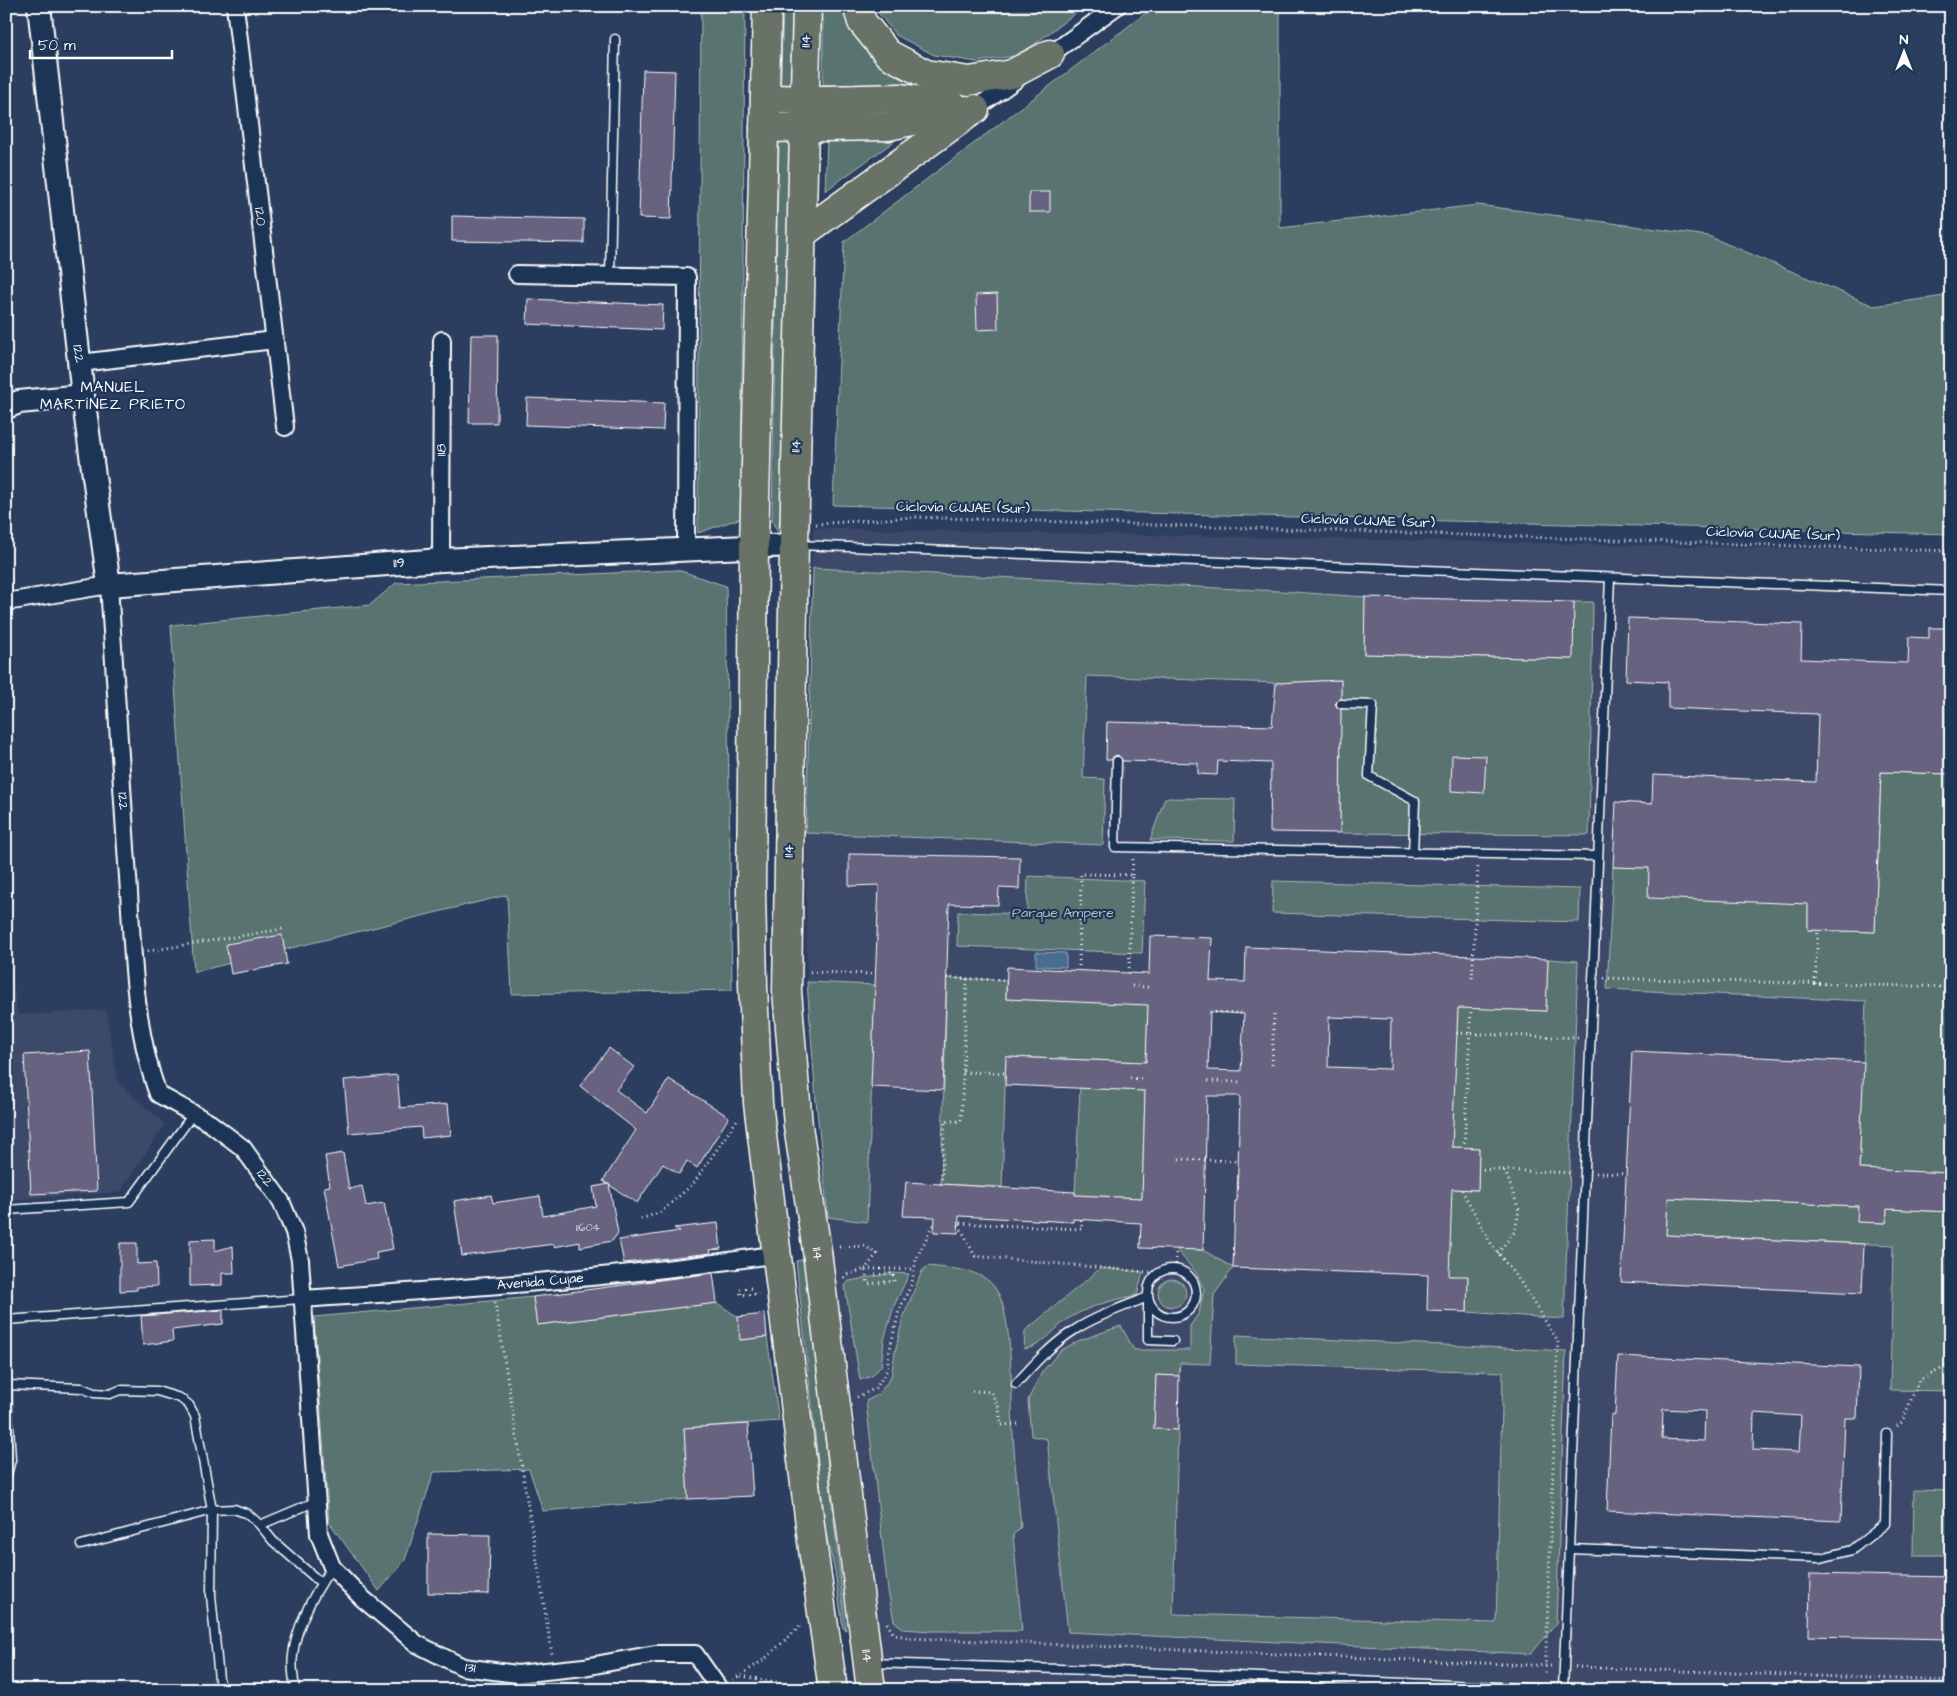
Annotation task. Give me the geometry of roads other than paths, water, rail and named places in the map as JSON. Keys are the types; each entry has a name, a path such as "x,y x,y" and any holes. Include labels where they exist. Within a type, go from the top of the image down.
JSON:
{"highway":[{"path":"767,6 754,546 751,882 753,985 758,1104 813,1549 830,1662 823,1689"},
{"name":"114","path":"807,6 794,545 787,971 798,1126 817,1251 871,1690"},
{"path":"857,6 862,22 888,54 926,74 969,81 1012,74 1050,54"},
{"path":"765,99 901,98 975,108"},
{"path":"764,128 804,129 888,126 975,108"},
{"path":"802,234 975,108"},
{"path":"830,1662 867,1663"}],"street":[{"name":"122","path":"39,6 83,396 109,586 133,954 143,1046 158,1094 210,1123 243,1148 281,1201 294,1232 300,1260 319,1534"},
{"name":"120","path":"235,6 285,427"},
{"path":"975,108 1117,6"},
{"path":"517,274 687,277 686,549"},
{"path":"80,363 274,340"},
{"name":"118","path":"441,560 442,340"},
{"path":"6,407 19,402 83,396"},
{"name":"119","path":"6,602 109,586 441,560 794,545"},
{"name":"Avenida Cujae","path":"302,1300 493,1287 722,1262 777,1254"},
{"name":"131","path":"319,1534 332,1568 390,1624 416,1644 463,1667 517,1674 584,1667 655,1654 695,1654 720,1689"}],"lane":[{"path":"610,276 615,39"},
{"path":"794,545 1951,591"},
{"path":"1563,1690 1610,578"},
{"path":"1341,704 1373,705 1369,776 1415,801 1414,852"},
{"path":"1117,761 1115,847 1598,856"},
{"path":"6,1210 129,1202 193,1114"},
{"path":"1148,1297 1151,1305 1163,1316 1180,1316 1187,1312 1196,1299 1197,1291 1190,1276 1176,1268 1163,1270 1149,1284 1148,1297 1148,1340 1173,1341"},
{"path":"1016,1384 1042,1355 1073,1331 1108,1313 1148,1297"},
{"path":"6,1320 302,1300"},
{"path":"6,1478 11,1460 7,1381 82,1388 94,1393 110,1394 120,1390 157,1391 180,1398 189,1405 195,1416 212,1510 212,1595 220,1690"},
{"path":"1569,1550 1821,1558 1852,1550 1885,1524 1887,1434"},
{"path":"260,1526 317,1502"},
{"path":"82,1545 212,1510 234,1509 248,1514 272,1541 321,1583"},
{"path":"295,1690 292,1656 303,1618 321,1583 332,1568"},
{"path":"867,1663 1092,1670 1574,1690"}],"district":[{"name":"MANUEL MARTÍNEZ PRIETO","path":"113,396"}],"park label":[{"name":"Parque Ampere","path":"1063,913"}]}
